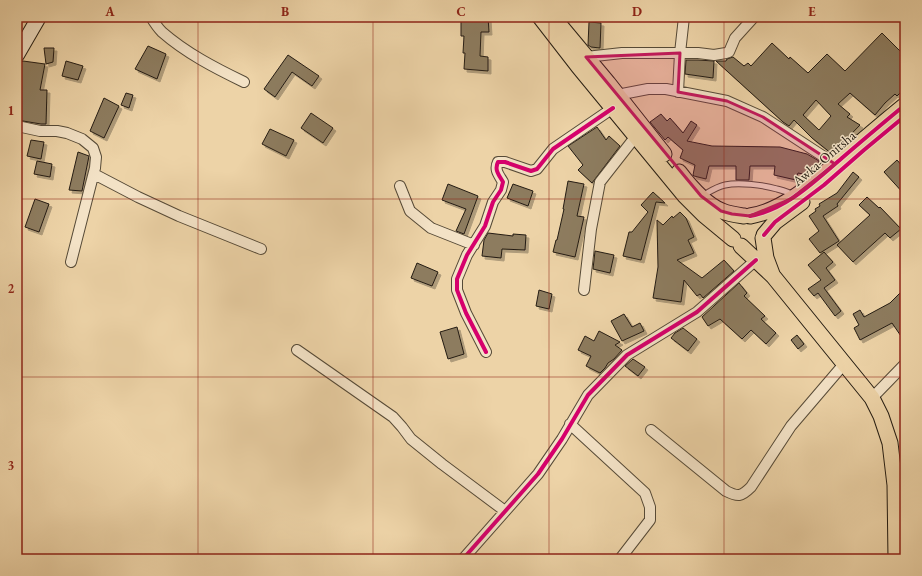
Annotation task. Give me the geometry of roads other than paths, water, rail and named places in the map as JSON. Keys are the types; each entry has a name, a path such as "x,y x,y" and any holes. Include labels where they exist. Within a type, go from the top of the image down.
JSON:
{"main road":[{"path":"540,17 701,196 721,211 758,219 761,222 764,230 766,258 773,276"},
{"path":"553,17 586,57 636,136 685,196 704,215 737,242 773,276 872,398 881,416 890,443 895,485 896,559"},
{"name":"Awka-Onitsha","path":"747,216 760,214 779,206 796,196 905,104"},
{"name":"Awka-Onitsha","path":"764,236 775,222 824,185 905,116"},
{"path":"747,216 739,218 732,227 732,233 737,242 746,248 751,247 760,242 764,236"}],"street":[{"path":"17,55 39,17"},
{"path":"151,17 161,31 185,49 211,66 244,82"},
{"path":"678,92 684,17"},
{"path":"586,57 622,53 698,53 714,55 726,53 729,52 735,38 754,17"},
{"path":"486,352 456,290 457,280 467,255 485,226 493,202 501,190 503,182 497,172 496,167 498,162 504,162 531,171 537,169 553,149 615,102 648,89 666,89 727,101 763,117 835,164"},
{"path":"17,126 40,131 67,132 82,139 93,148 95,153 94,174 71,262"},
{"path":"584,290 591,229 600,182 636,136"},
{"path":"94,174 179,216 261,249"},
{"path":"400,186 410,211 431,228 474,245"},
{"path":"463,559 538,474 562,439 588,395 627,355 697,312 756,260"},
{"path":"298,350 393,417 411,439 418,445 505,511"},
{"path":"651,430 726,491 735,495 744,494 751,487 791,426 844,364"},
{"path":"872,398 905,364"},
{"path":"570,424 645,493 650,507 650,520 620,559"}],"lane":[{"path":"701,196 718,187 736,184 779,189 796,196"}]}
